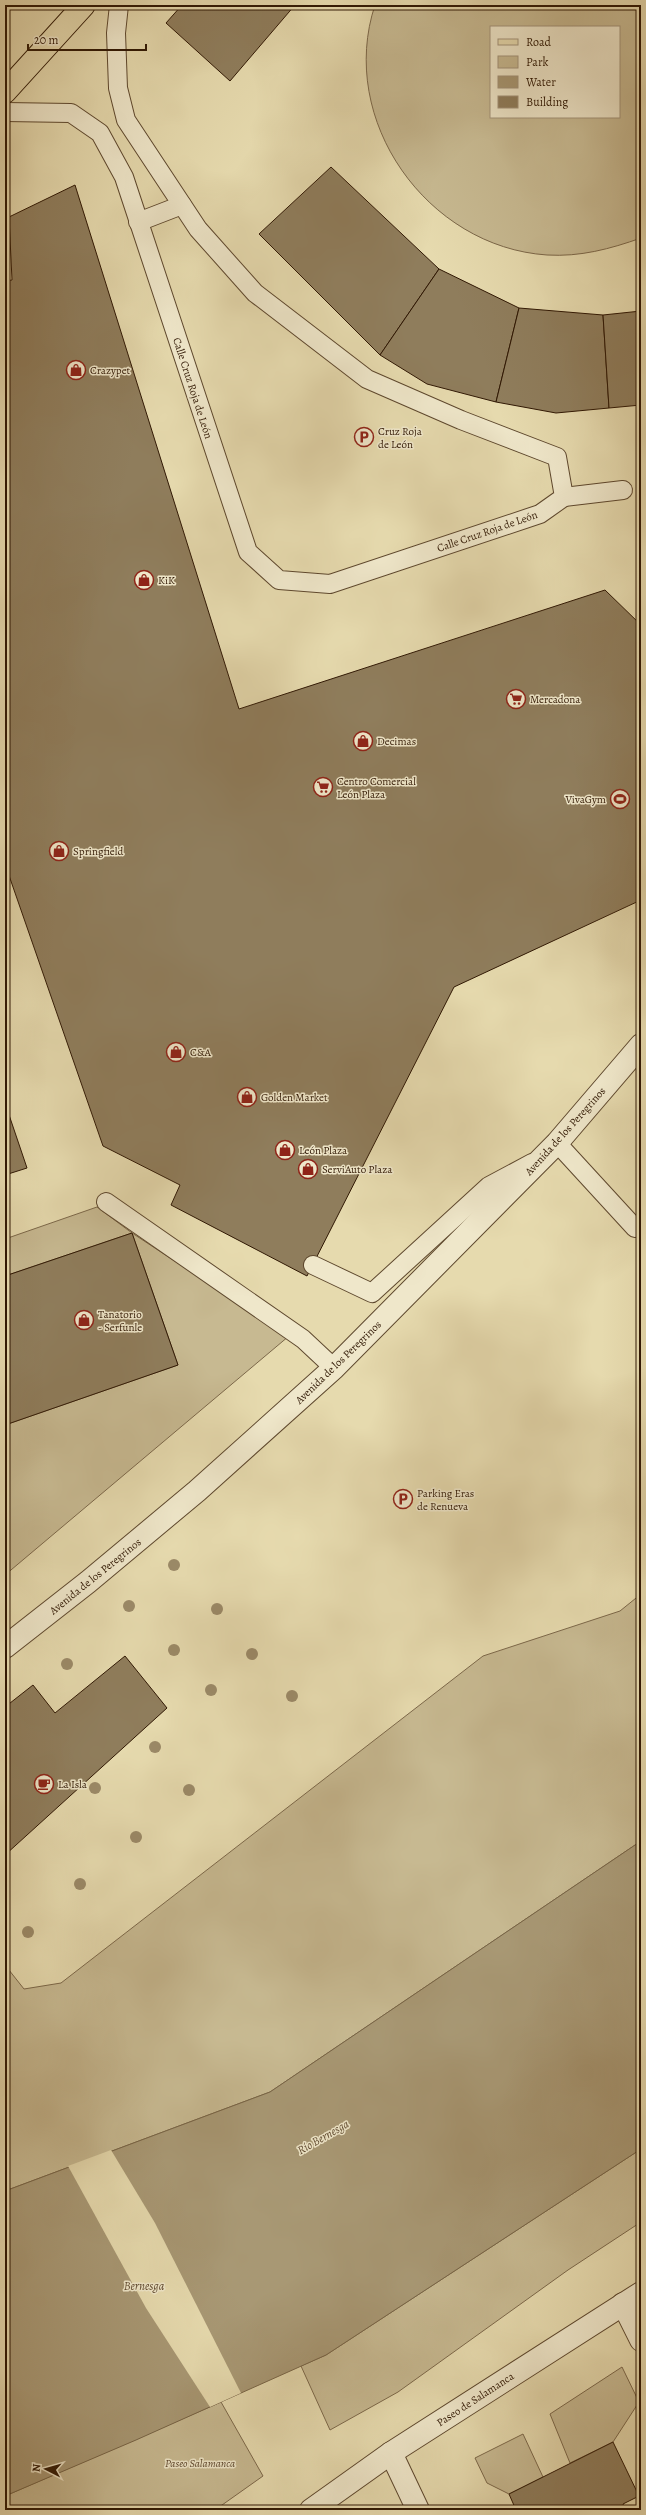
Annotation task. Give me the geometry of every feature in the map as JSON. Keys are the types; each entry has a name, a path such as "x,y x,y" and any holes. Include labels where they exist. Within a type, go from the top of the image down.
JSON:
{"main road":[{"path":"5,92 84,5"}],"street":[{"name":"Avenida de los Peregrinos","path":"5,1647 88,1582 191,1496 334,1368 550,1150 641,1045"},
{"name":"Paseo de Salamanca","path":"311,2510 391,2452 641,2293"},
{"path":"623,2304 641,2340"},
{"path":"391,2452 418,2510"}],"lane":[{"path":"119,5 116,33 118,88 126,120 198,229 256,293 367,379 461,420 557,456 564,497 623,490"},
{"name":"Calle Cruz Roja de León","path":"5,112 71,113 100,133 124,177 248,552 279,580 330,584 540,514 564,497"},
{"path":"138,222 182,205"},
{"path":"312,1265 372,1293 489,1186 550,1150 635,1228"},
{"path":"106,1202 303,1339 334,1368"}],"green space":[{"path":"375,5 641,5 641,238 618,246 595,251 571,255 547,255 504,247 464,229 430,203 402,170 381,133 369,91 367,48"},
{"path":"97,1207 132,1233 5,1276 5,1239"},
{"path":"132,1233 289,1336 5,1575 5,1425 178,1365"},
{"path":"641,1594 641,1841 270,2092 5,2191 5,1965 24,1989 61,1983 483,1656 620,1611"},
{"path":"641,2149 641,2222 568,2270 398,2392 330,2430 301,2366 326,2355"},
{"path":"622,2367 639,2402 613,2442 570,2463 550,2414"},
{"name":"Paseo Salamanca","path":"221,2402 263,2476 215,2510 5,2510 5,2496"},
{"path":"523,2434 543,2477 509,2494 487,2483 475,2458"}],"water":[{"name":"Bernesga","path":"641,1841 641,2149 326,2355 136,2440 5,2496 5,2191 270,2092"}],"pier":[{"path":"111,2150 155,2223 241,2393 210,2407 146,2308 68,2166"}],"building":[{"path":"182,5 295,5 230,81 166,23"},
{"path":"331,167 439,269 380,355 259,234"},
{"name":"Centro Comercial León Plaza","path":"75,185 239,709 605,590 641,625 641,900 454,987 307,1276 171,1205 180,1185 103,1146 5,864 5,281 12,280 9,217"},
{"path":"439,269 519,308 496,402 427,384 380,355"},
{"path":"519,308 603,315 609,408 556,413 496,402"},
{"path":"641,311 641,405 609,408 603,315"},
{"path":"5,1103 27,1168 5,1175"},
{"name":"Tanatorio - Serfunle","path":"132,1233 178,1365 5,1425 5,1276"},
{"name":"La Isla","path":"125,1656 167,1708 5,1855 5,1707 33,1685 55,1713"},
{"path":"613,2442 639,2496 623,2504 625,2510 516,2510 509,2494"}],"place":[{"name":"Crazypet","path":"76,370"},
{"name":"Cruz Roja de León","path":"364,437"},
{"name":"KiK","path":"144,580"},
{"name":"Mercadona","path":"516,699"},
{"name":"Decimas","path":"363,741"},
{"name":"Centro Comercial León Plaza","path":"323,787"},
{"name":"VivaGym","path":"620,799"},
{"name":"Springfield","path":"59,851"},
{"name":"C&A","path":"176,1052"},
{"name":"Golden Market","path":"247,1097"},
{"name":"León Plaza","path":"285,1150"},
{"name":"ServiAuto Plaza","path":"308,1169"},
{"name":"Tanatorio - Serfunle","path":"84,1320"},
{"name":"Parking Eras de Renueva","path":"403,1499"},
{"name":"La Isla","path":"44,1784"}],"water label":[{"name":"Río Bernesga","path":"323,2137"}]}
